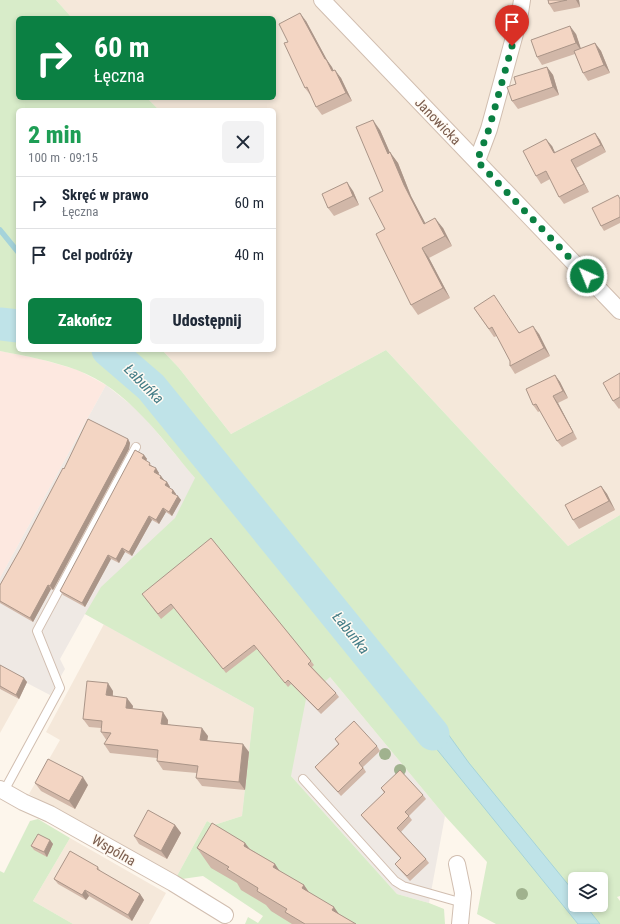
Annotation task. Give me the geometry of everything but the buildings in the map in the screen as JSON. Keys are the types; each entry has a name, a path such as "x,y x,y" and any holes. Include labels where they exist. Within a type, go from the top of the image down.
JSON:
{"street":[{"name":"Janowicka","path":"322,0 620,311"},
{"path":"477,161 489,129 519,19 522,0"},
{"name":"Wspólna","path":"2,790 23,802 50,814 173,883 225,915"},
{"path":"457,864 462,886 463,903 460,924"}],"lane":[{"path":"2,790 60,688 37,631 136,447"},
{"path":"303,779 403,886 463,903"}],"shaded area":[{"path":"56,0 620,0 620,515 568,546 386,350 231,434 179,368 164,352 276,352 276,108 157,108 149,100 276,100 276,16 70,16"},
{"path":"0,351 40,359 78,370 106,385 0,578"},
{"path":"106,385 140,412 195,478 330,677 445,816 429,903 397,894 291,776 242,816 254,708 85,614 60,659 65,669 50,695 27,683 19,699 0,689 0,578"},
{"path":"104,624 254,708 242,816 214,825 207,821 177,876 29,794 60,740 46,732"},
{"path":"0,689 19,699 0,733"},
{"path":"70,838 166,893 149,924 73,924 33,901"}],"green space":[{"path":"0,0 56,0 70,16 16,16 16,100 149,100 157,108 16,108 16,352 164,352 179,368 231,434 386,350 568,546 620,515 620,896 617,897 620,901 620,924 496,924 477,914 487,862 445,816 330,677 306,699 291,776 397,894 444,909 445,924 245,924 248,917 258,923 263,916 203,876 182,879 177,876 207,821 214,825 242,816 254,708 85,614 101,587 175,518 195,478 156,431 128,402 112,389 95,378 77,370 49,361 0,351"},
{"path":"38,819 70,838 33,901 73,924 0,924 0,871 4,873 30,821"}],"water":[{"path":"413,691 435,716 469,763 568,884 568,912 431,742 418,733 398,704"},
{"path":"568,912 591,912 600,924 578,924"}],"waterway":[{"path":"0,230 16,250"},
{"name":"Łabuńka","path":"0,324 16,326"},
{"name":"Łabuńka","path":"110,352 151,387 433,734"}],"route":[{"path":"512,46 489,129 477,161 587,276"}]}
